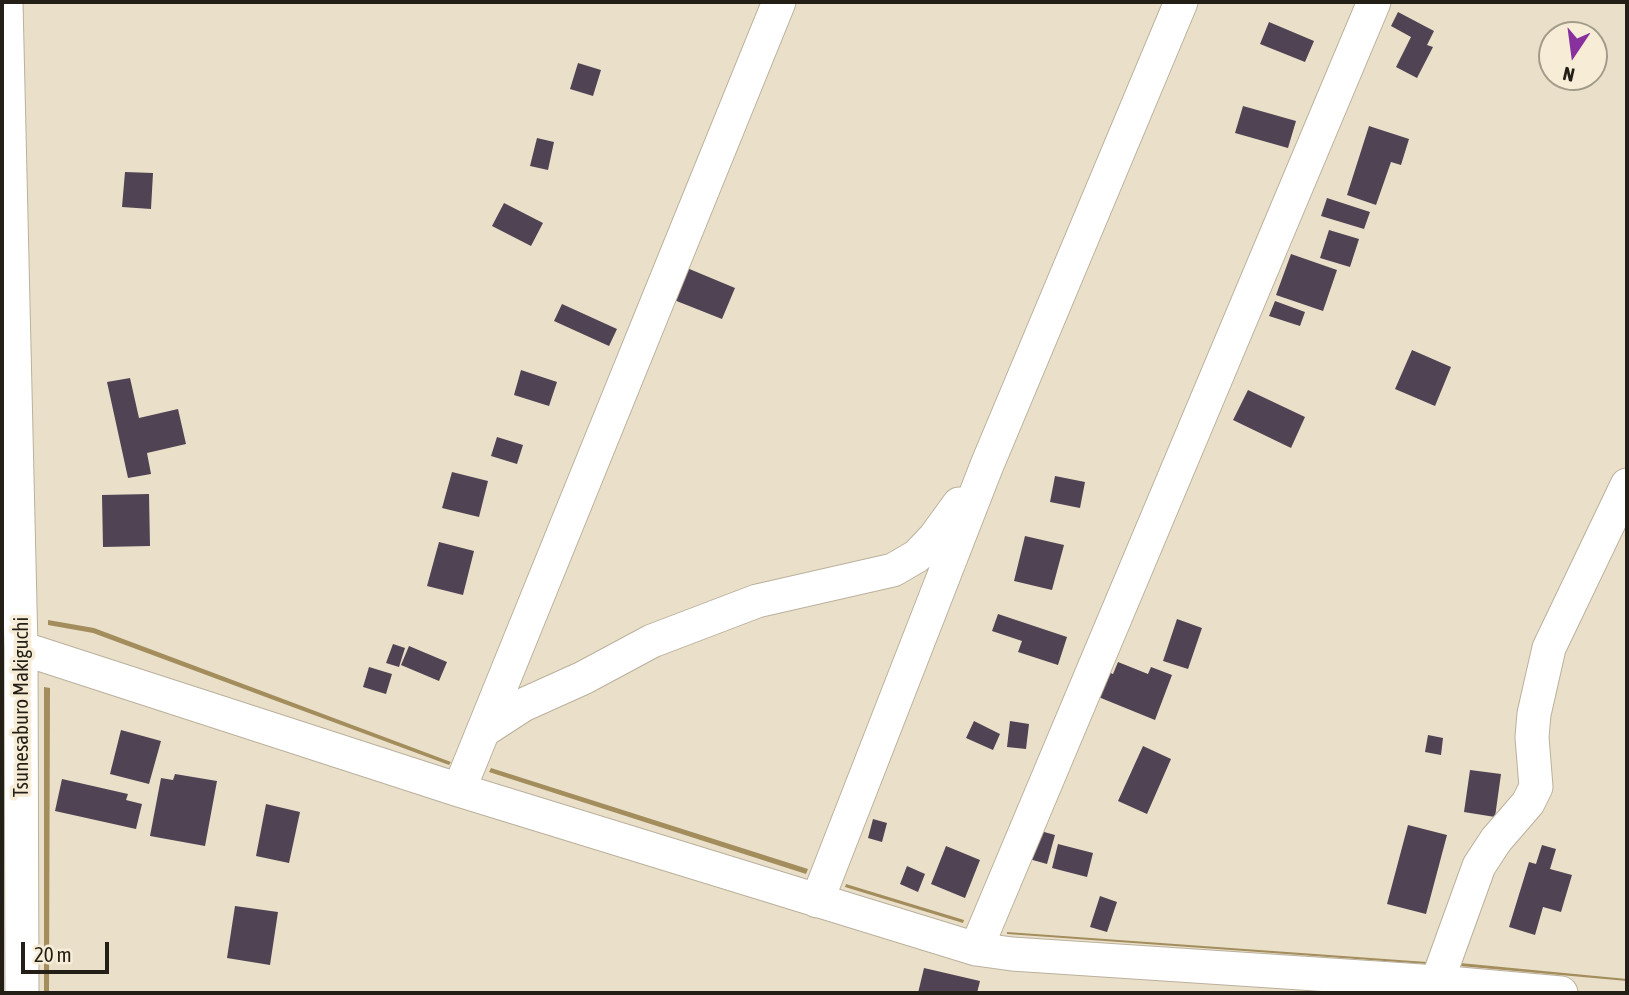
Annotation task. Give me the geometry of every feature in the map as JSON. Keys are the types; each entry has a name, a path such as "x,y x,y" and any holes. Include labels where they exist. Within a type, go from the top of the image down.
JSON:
{"street":[{"name":"Tsunesaburo Makiguchi","path":"6,2 22,648 22,993"},
{"path":"458,790 779,2"},
{"path":"817,901 987,465 1181,2"},
{"path":"976,949 1374,2"},
{"path":"483,731 523,705 652,641 757,601 894,570 917,556 936,537 987,465"},
{"path":"1437,982 1479,866 1496,840 1528,803 1536,788 1532,737 1534,714 1549,648 1627,485"},
{"path":"22,648 458,790 976,949 1012,954 1437,982 1522,992 1561,993"}],"shaded area":[{"path":"48,620 94,628 451,762 449,765 93,633 48,625"},
{"path":"44,687 50,688 49,993 44,993"},
{"path":"491,768 808,869 806,874 489,772"},
{"path":"846,884 964,920 963,923 845,887"},
{"path":"1007,932 1427,962 1426,964"},
{"path":"1460,963 1627,979 1627,981 1460,966"}],"building":[{"path":"1398,12 1434,31 1427,45 1433,47 1417,78 1396,67 1411,37 1391,26"},
{"path":"1269,22 1314,41 1305,62 1260,44"},
{"path":"578,63 601,70 593,96 570,89"},
{"path":"1243,106 1296,121 1288,148 1235,133"},
{"path":"1369,126 1409,139 1401,165 1391,162 1376,205 1347,195"},
{"path":"537,138 554,142 548,170 530,166"},
{"path":"125,172 153,173 151,209 122,207"},
{"path":"1327,198 1370,212 1364,229 1321,216"},
{"path":"504,203 543,223 531,246 492,226"},
{"path":"1329,230 1359,239 1350,267 1320,258"},
{"path":"1291,254 1337,270 1323,311 1276,295"},
{"path":"687,268 735,288 722,319 674,300"},
{"path":"1275,301 1305,312 1300,326 1269,316"},
{"path":"562,304 617,329 609,346 554,321"},
{"path":"1412,350 1451,367 1435,406 1395,389"},
{"path":"521,370 557,382 549,406 514,395"},
{"path":"130,378 139,418 178,409 186,444 147,453 151,474 128,478 107,382"},
{"path":"1248,390 1305,417 1291,448 1233,420"},
{"path":"497,437 523,445 517,464 491,456"},
{"path":"452,472 488,481 479,517 442,508"},
{"path":"1055,476 1085,482 1080,508 1050,502"},
{"path":"149,494 150,546 103,547 102,495"},
{"path":"1025,536 1064,545 1052,590 1014,581"},
{"path":"439,542 474,551 463,595 427,586"},
{"path":"998,614 1067,637 1058,665 1018,652 1022,641 992,631"},
{"path":"1177,619 1202,628 1188,669 1163,661"},
{"path":"393,644 405,648 399,667 386,663"},
{"path":"409,646 447,662 439,681 401,665"},
{"path":"1118,662 1148,674 1151,667 1172,675 1155,720 1096,696 1106,671 1113,674"},
{"path":"369,667 392,674 386,694 363,687"},
{"path":"974,721 1000,734 993,750 966,738"},
{"path":"1010,721 1029,724 1026,749 1007,747"},
{"path":"121,730 161,741 149,784 110,774"},
{"path":"1428,735 1443,738 1441,755 1425,752"},
{"path":"1143,746 1171,759 1147,814 1118,801"},
{"path":"1470,770 1501,774 1495,817 1464,812"},
{"path":"175,774 217,781 205,846 150,836 161,778 173,780"},
{"path":"62,779 128,794 126,800 142,804 136,829 55,811"},
{"path":"266,804 300,812 289,863 256,856"},
{"path":"873,819 887,823 882,842 868,838"},
{"path":"1408,825 1447,835 1426,914 1387,904"},
{"path":"1037,830 1055,835 1047,864 1029,859"},
{"path":"1058,844 1093,853 1087,877 1052,868"},
{"path":"1542,845 1556,849 1550,869 1572,875 1561,912 1543,907 1535,935 1509,927 1529,862 1536,864"},
{"path":"946,846 980,860 965,898 931,884"},
{"path":"907,866 925,874 918,892 900,884"},
{"path":"1100,896 1117,902 1107,932 1090,927"},
{"path":"235,906 278,912 270,965 227,958"},
{"path":"924,968 980,981 977,993 918,993"}]}
